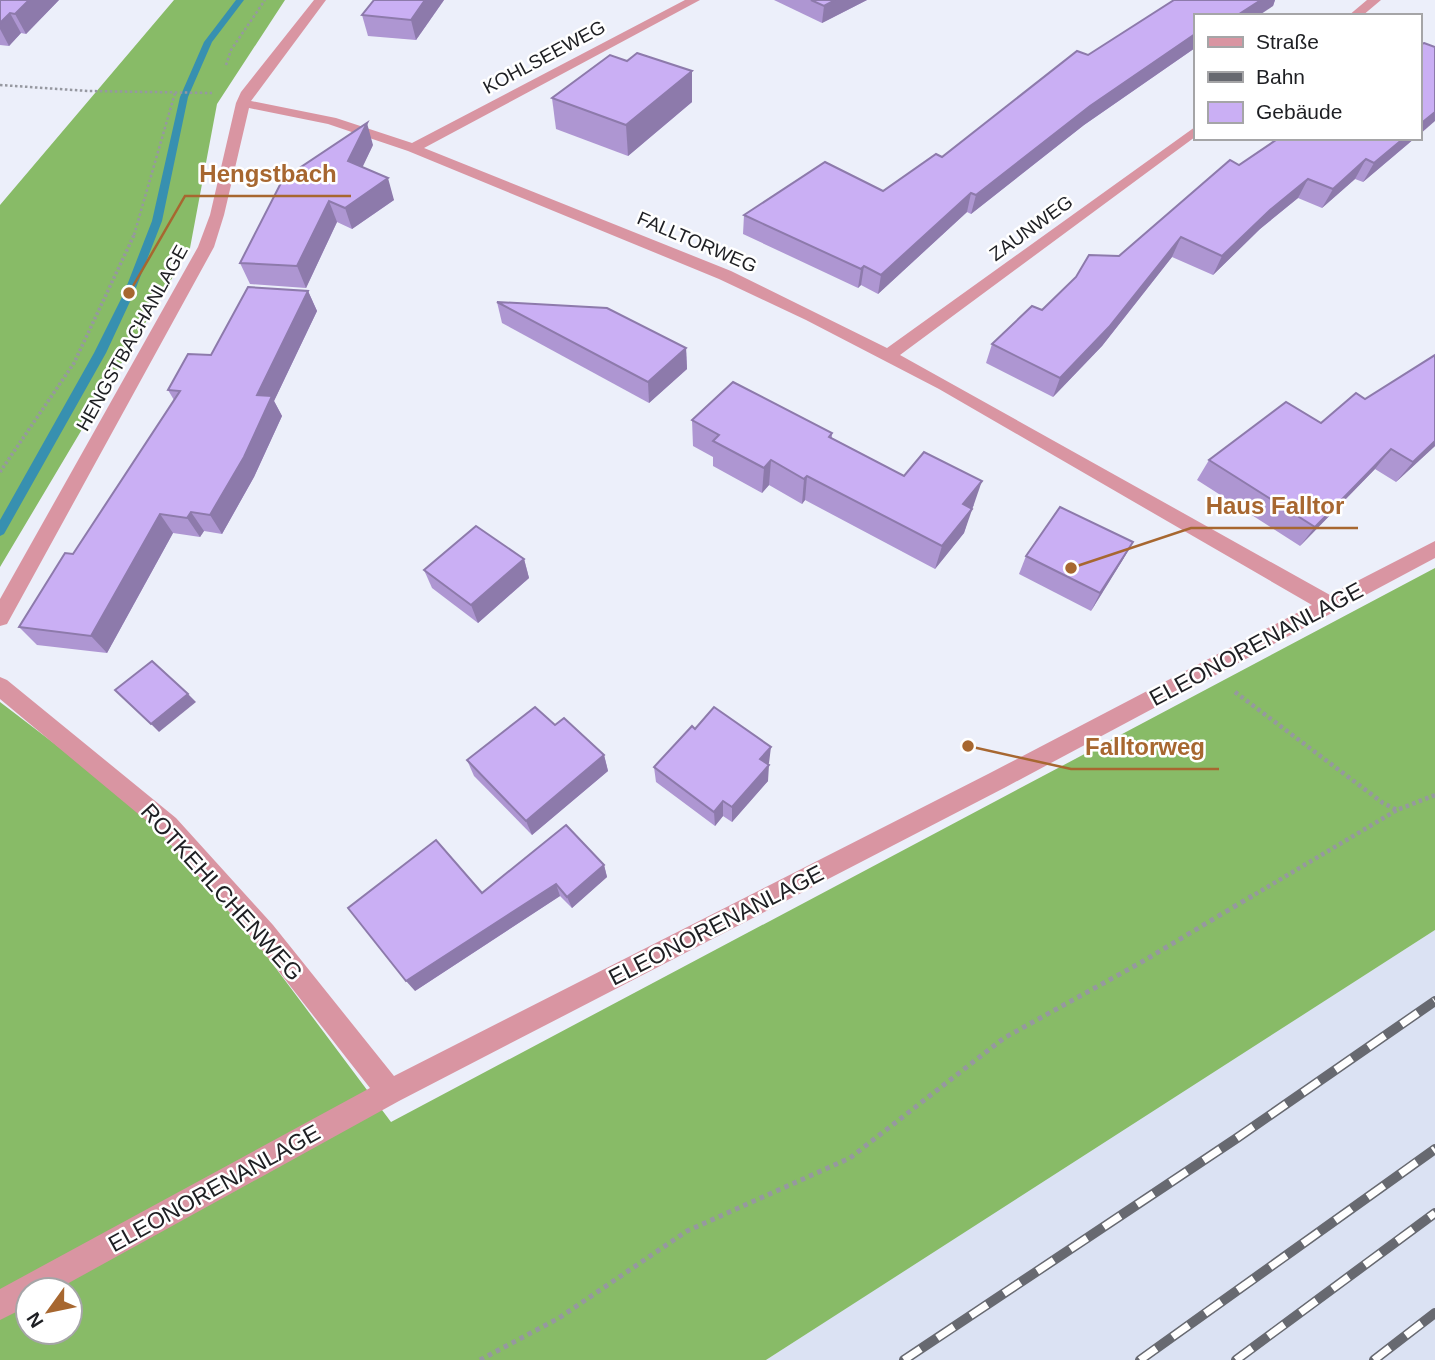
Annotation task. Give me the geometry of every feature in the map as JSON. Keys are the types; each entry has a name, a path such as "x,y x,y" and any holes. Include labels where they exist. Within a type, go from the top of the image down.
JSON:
{"street":[{"name":"HENGSTBACHANLAGE","path":"0,618 206,247 217,215 243,103 248,92 320,0"},
{"name":"KOHLSEEWEG","path":"413,148 694,0"},
{"path":"1357,14 1375,0"},
{"name":"FALLTORWEG","path":"243,103 331,121 413,148 724,275 888,355 1328,604"},
{"name":"ZAUNWEG","path":"888,355 1194,132"},
{"name":"ELEONORENANLAGE","path":"0,1305 390,1092 1206,671 1435,549"},
{"name":"ROTKEHLCHENWEG","path":"0,686 168,825 264,933 390,1092"}],"path":[{"path":"224,71 231,50 265,0"},
{"path":"0,85 176,93 218,92"},
{"path":"0,472 75,363 139,225 176,93"},
{"path":"1206,671 1383,803 1397,810"},
{"path":"480,1360 559,1318 687,1231 850,1158 1004,1038 1140,963 1397,810 1435,795"}],"shaded area":[{"path":"1435,930 1435,1360 766,1360 1070,1163"}],"green space":[{"path":"174,0 285,0 217,104 190,248 0,567 0,205"},
{"path":"1435,568 1435,930 766,1360 0,1360 0,702 140,809 263,951 391,1122"}],"building":[{"path":"0,0 29,0 15,14 10,13 0,23"},
{"path":"374,0 425,0 411,20 362,15"},
{"path":"811,0 835,0 824,6"},
{"path":"1174,0 1261,0 1239,14 1194,14 1194,35 1090,106 976,195 971,193 881,275 864,266 861,269 744,215 825,162 883,191 936,154 942,157 1077,51 1088,55"},
{"path":"1424,43 1435,47 1435,112 1421,123 1421,45"},
{"path":"637,53 692,71 626,125 552,98 610,55 627,61"},
{"path":"367,123 348,161 388,178 345,208 329,201 297,266 240,263 283,179"},
{"path":"1276,140 1402,140 1374,163 1366,159 1333,189 1308,179 1270,210 1222,256 1181,237 1109,327 1060,378 992,344 1032,306 1042,310 1076,277 1089,255 1119,256 1230,160 1239,165"},
{"path":"248,287 308,291 257,395 272,396 244,457 210,515 191,512 187,518 160,514 91,636 19,627 65,553 73,554 180,391 168,390 188,354 211,355"},
{"path":"497,302 607,308 686,348 648,382"},
{"path":"1435,355 1435,441 1413,462 1391,449 1315,527 1209,460 1286,402 1321,423 1356,393 1365,399"},
{"path":"733,382 832,433 829,437 904,476 924,452 982,481 963,504 972,509 942,546 807,476 804,479 771,460 764,468 713,441 719,435 692,420"},
{"path":"1060,507 1133,542 1100,593 1026,556"},
{"path":"476,526 524,559 471,605 424,570"},
{"path":"152,661 188,694 151,724 115,690"},
{"path":"535,707 555,725 564,718 604,755 526,821 467,760"},
{"path":"714,707 771,747 760,759 769,765 732,807 723,801 714,812 654,767 692,726 695,729"},
{"path":"566,825 604,865 567,897 556,884 406,981 348,908 436,840 482,893"}],"waterway":[{"path":"0,531 100,353 129,293 157,221 184,97 208,42 240,0"}],"railway":[{"path":"904,1360 1237,1138 1435,1001"},
{"path":"1140,1360 1435,1149"},
{"path":"1236,1360 1435,1213"},
{"path":"1374,1360 1435,1313"}],"place":[{"name":"Hengstbach","path":"129,293"},
{"name":"Haus Falltor","path":"1071,568"},
{"name":"Falltorweg","path":"968,746"}]}
